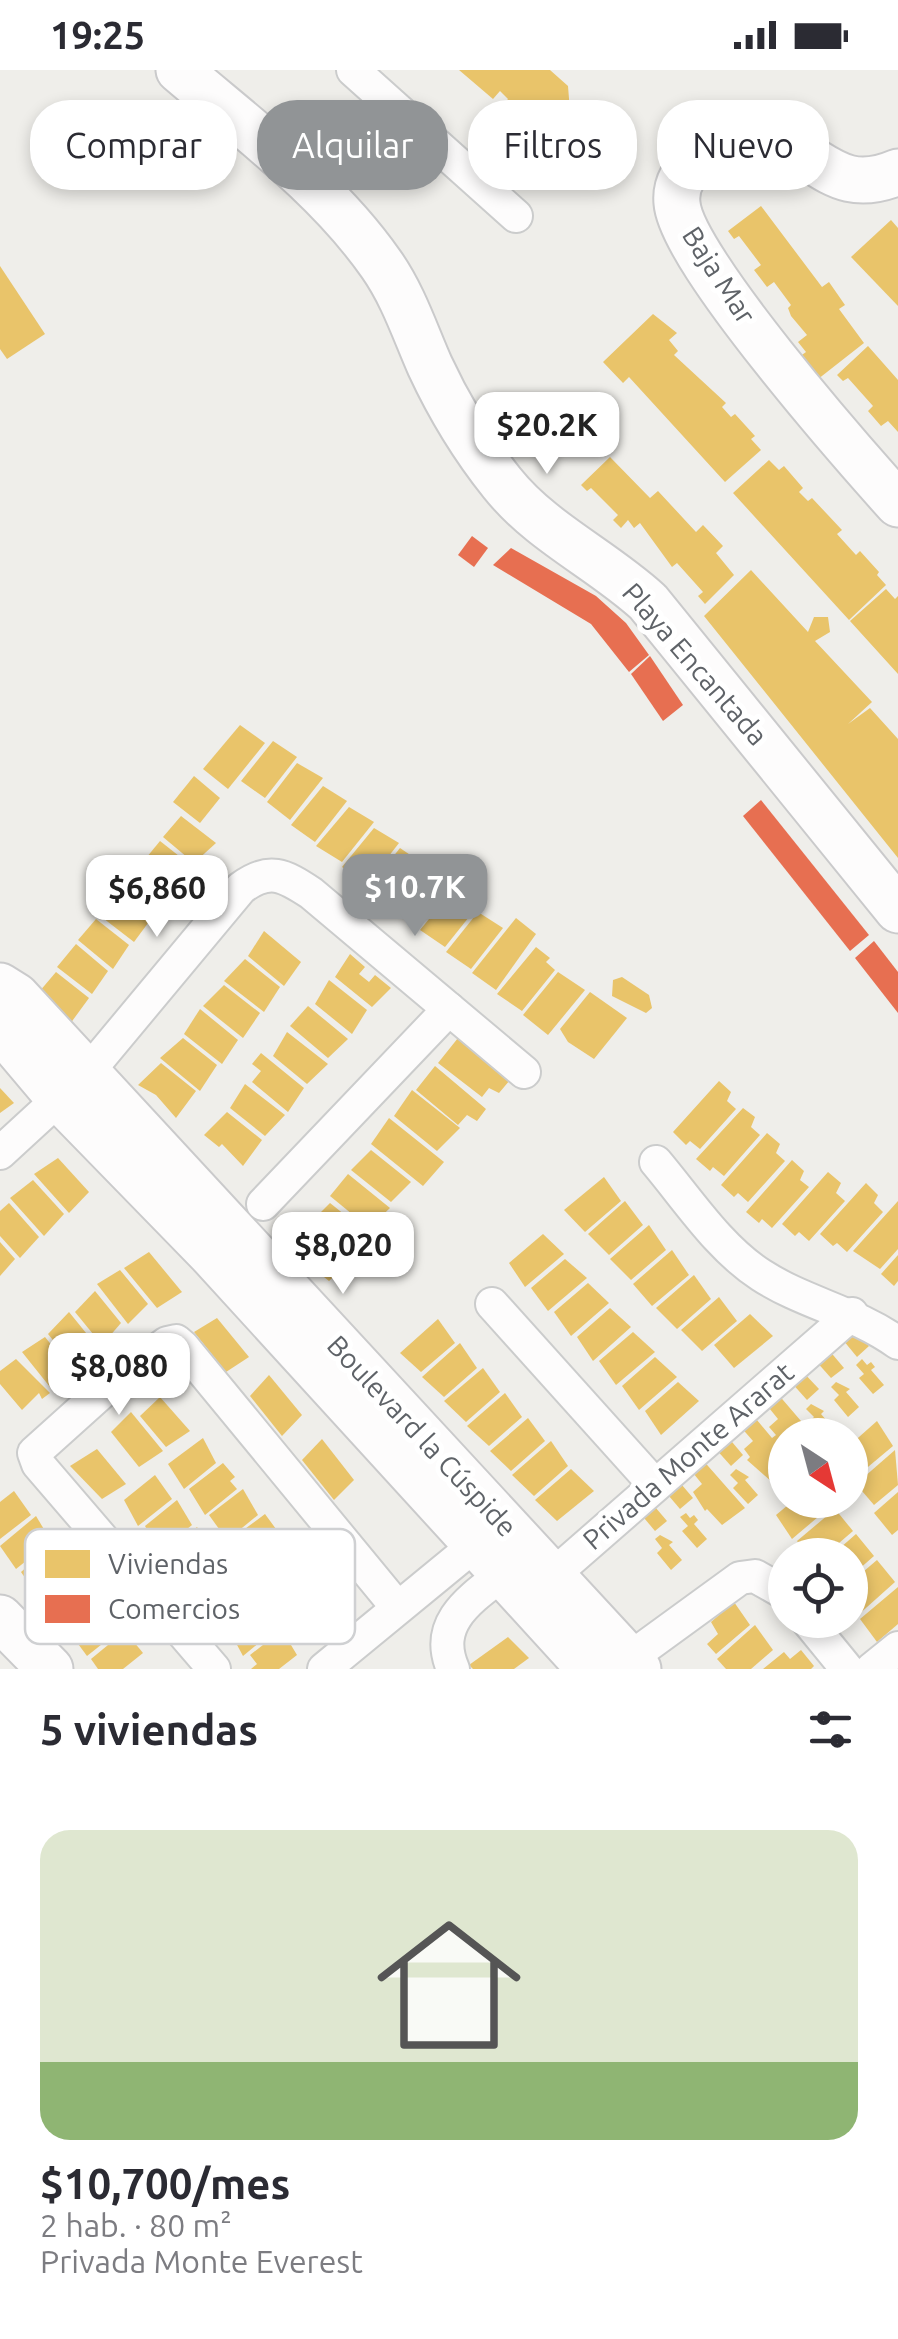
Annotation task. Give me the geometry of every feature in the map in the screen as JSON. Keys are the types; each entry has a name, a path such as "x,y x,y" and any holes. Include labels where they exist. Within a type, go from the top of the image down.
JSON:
{"street":[{"name":"Playa Encantada","path":"179,70 328,201 360,236 391,281 470,438 502,484 565,542 610,569 648,602 898,910"},
{"path":"353,70 516,216"},
{"name":"Baja Mar","path":"898,172 866,182 843,180 788,148 757,139 734,141 690,165 678,182 676,206 708,269 898,504"},
{"path":"0,1153 73,1086 241,888 271,873 286,876 311,893 524,1072"},
{"name":"Boulevard la Cúspide","path":"0,986 16,996 73,1086 211,1254 618,1666"},
{"path":"263,1204 449,1009"},
{"name":"Boulevard la Cúspide","path":"0,1028 73,1086"},
{"path":"656,1162 744,1263 782,1287 852,1314 898,1343"},
{"path":"492,1304 654,1484"},
{"name":"Privada Monte Ararat","path":"515,1561 654,1484 852,1314"},
{"path":"94,1529 38,1464 34,1453 91,1402 167,1343 176,1341 333,1529"},
{"path":"355,1556 397,1607"},
{"path":"355,1643 397,1607 515,1561"},
{"path":"454,1669 445,1650 450,1620 515,1561"},
{"path":"618,1666 740,1578 755,1576 768,1584"},
{"path":"0,1618 25,1644"},
{"path":"821,1638 846,1669"},
{"path":"25,1644 50,1669"},
{"path":"193,1644 214,1669"},
{"path":"324,1669 353,1644"},
{"path":"872,1669 898,1648"}],"building: Viviendas":[{"path":"459,70 550,70 568,86 569,100 507,100 500,91 493,99"},
{"path":"761,206 822,287 829,282 845,305 839,309 864,343 813,383 795,360 806,352 798,342 807,335 791,316 791,305 774,282 767,287 754,270 761,265 739,236 734,239 728,231"},
{"path":"891,220 898,228 898,306 851,257"},
{"path":"0,266 45,334 7,359 0,349"},
{"path":"653,314 677,333 669,340 678,351 674,355 726,403 722,407 731,417 735,414 755,436 751,439 761,450 725,482 629,377 623,383 603,362"},
{"path":"868,346 898,380 898,432 888,421 881,426 868,411 873,406 848,378 843,381 837,375"},
{"path":"610,457 650,498 658,491 696,532 703,525 723,546 716,553 734,575 705,604 698,596 703,592 677,563 672,567 640,523 634,528 628,520 621,528 613,520 618,515 591,488 587,491 581,485"},
{"path":"769,460 779,470 784,466 803,488 799,492 808,501 812,498 842,530 837,534 856,555 860,551 886,585 849,620 733,493"},
{"path":"751,570 808,632 814,617 828,617 830,632 815,641 872,702 848,724 870,708 898,739 898,858 704,616"},
{"path":"886,589 895,599 898,596 898,674 850,621"},
{"path":"240,725 265,743 228,789 203,769"},
{"path":"273,741 297,757 265,798 241,781"},
{"path":"297,763 323,778 290,820 267,802"},
{"path":"194,776 220,798 200,823 173,802"},
{"path":"323,786 347,801 315,842 291,825"},
{"path":"349,807 374,822 342,862 316,846"},
{"path":"181,816 216,843 194,863 163,837"},
{"path":"374,828 399,843 367,884 342,867"},
{"path":"160,841 193,867 176,891 142,863"},
{"path":"400,848 425,865 393,906 368,888"},
{"path":"139,868 172,893 155,917 120,889"},
{"path":"427,870 451,885 418,927 394,909"},
{"path":"452,891 477,907 445,947 420,930"},
{"path":"118,894 151,919 134,942 99,915"},
{"path":"478,912 503,928 471,969 446,952"},
{"path":"516,918 536,934 496,990 472,973"},
{"path":"96,919 129,945 113,969 78,940"},
{"path":"264,931 301,962 284,986 248,956"},
{"path":"76,944 108,971 92,994 57,967"},
{"path":"536,947 550,958 546,962 555,970 522,1011 497,994"},
{"path":"350,954 365,967 359,974 369,982 375,975 391,988 372,1007 335,977"},
{"path":"245,959 280,987 264,1012 224,981"},
{"path":"56,972 89,998 70,1024 39,992"},
{"path":"558,972 585,990 548,1035 523,1015"},
{"path":"622,977 649,995 652,1008 646,1013 612,996 613,980"},
{"path":"329,980 367,1010 352,1034 315,1004"},
{"path":"224,985 260,1013 243,1038 203,1006"},
{"path":"590,992 627,1018 594,1059 568,1042 560,1029"},
{"path":"308,1006 348,1039 328,1058 290,1026"},
{"path":"200,1009 238,1040 222,1064 184,1034"},
{"path":"287,1032 328,1064 307,1084 273,1056"},
{"path":"183,1038 217,1065 200,1091 160,1058"},
{"path":"458,1038 510,1080 499,1093 489,1088 482,1097 438,1063"},
{"path":"261,1053 304,1088 288,1112 252,1082 261,1071 252,1064"},
{"path":"161,1063 196,1091 176,1118 156,1095 138,1085"},
{"path":"435,1066 486,1109 477,1121 467,1115 458,1125 416,1090"},
{"path":"719,1081 731,1092 727,1101 736,1109 700,1149 690,1141 686,1145 673,1132"},
{"path":"245,1084 285,1115 265,1136 230,1108"},
{"path":"0,1088 14,1103 0,1113"},
{"path":"412,1090 460,1128 437,1151 394,1116"},
{"path":"743,1108 755,1117 751,1127 760,1135 724,1176 713,1167 710,1171 696,1159"},
{"path":"227,1112 262,1140 243,1166 222,1144 219,1147 204,1135"},
{"path":"389,1118 444,1162 423,1186 371,1144"},
{"path":"767,1133 780,1144 776,1153 785,1161 748,1202 738,1193 734,1197 721,1185"},
{"path":"371,1150 411,1182 391,1202 351,1170"},
{"path":"58,1158 89,1192 69,1213 34,1174"},
{"path":"792,1160 804,1171 800,1180 809,1187 772,1228 762,1219 759,1223 746,1212"},
{"path":"828,1172 841,1183 836,1193 845,1201 809,1241 799,1232 795,1236 782,1224"},
{"path":"348,1174 390,1208 369,1228 330,1196"},
{"path":"604,1177 621,1201 585,1232 564,1210"},
{"path":"33,1180 64,1214 44,1236 10,1198"},
{"path":"866,1183 878,1195 874,1203 883,1212 847,1252 820,1234"},
{"path":"625,1201 643,1225 609,1255 588,1234"},
{"path":"898,1201 898,1249 880,1269 853,1251"},
{"path":"9,1203 39,1237 20,1258 0,1236 0,1211"},
{"path":"330,1203 380,1243 371,1254 363,1248 355,1259 310,1223"},
{"path":"649,1225 666,1250 631,1280 610,1259"},
{"path":"309,1229 349,1262 329,1281 305,1262 298,1269 285,1256"},
{"path":"543,1234 564,1254 525,1287 509,1263"},
{"path":"0,1242 15,1259 0,1276"},
{"path":"672,1250 689,1275 652,1306 633,1284"},
{"path":"149,1252 182,1292 157,1308 124,1268"},
{"path":"898,1255 898,1281 894,1286 881,1274"},
{"path":"565,1259 587,1278 548,1311 531,1288"},
{"path":"120,1270 148,1304 128,1324 97,1284"},
{"path":"694,1275 711,1299 677,1329 656,1308"},
{"path":"588,1283 609,1303 571,1336 554,1312"},
{"path":"95,1291 121,1323 102,1345 75,1312"},
{"path":"719,1297 737,1321 702,1351 681,1330"},
{"path":"610,1308 631,1327 593,1361 577,1337"},
{"path":"69,1312 95,1344 77,1370 67,1379 63,1374 50,1387 22,1352 45,1337 70,1368 74,1366 48,1334"},
{"path":"750,1314 773,1336 734,1368 714,1345"},
{"path":"217,1318 249,1357 226,1372 194,1332"},
{"path":"438,1319 455,1343 421,1372 400,1353"},
{"path":"852,1327 869,1346 857,1357 843,1340"},
{"path":"633,1332 655,1352 616,1385 599,1361"},
{"path":"460,1343 477,1368 444,1397 422,1377"},
{"path":"828,1349 844,1368 831,1378 815,1360"},
{"path":"655,1357 677,1377 639,1410 622,1386"},
{"path":"16,1359 50,1393 42,1399 39,1393 22,1410 0,1384 0,1371"},
{"path":"862,1359 867,1365 871,1362 875,1367 871,1370 884,1385 873,1394 859,1378 864,1374 856,1365"},
{"path":"483,1368 500,1392 466,1422 444,1401"},
{"path":"802,1371 819,1389 807,1400 790,1381"},
{"path":"269,1375 302,1415 282,1436 250,1396"},
{"path":"678,1382 699,1401 661,1435 645,1411"},
{"path":"836,1382 850,1389 846,1392 859,1407 848,1417 834,1400 839,1395 831,1387"},
{"path":"505,1393 522,1417 489,1446 467,1426"},
{"path":"777,1393 798,1418 777,1418 765,1403"},
{"path":"160,1397 190,1431 166,1447 140,1416"},
{"path":"811,1404 824,1411 821,1414 824,1418 813,1418 806,1409"},
{"path":"131,1412 163,1451 139,1467 111,1432"},
{"path":"752,1414 768,1433 768,1478 747,1460 750,1457 744,1449 753,1441 739,1425"},
{"path":"528,1418 545,1441 511,1471 490,1451"},
{"path":"877,1421 893,1446 868,1467 868,1429"},
{"path":"727,1436 743,1455 731,1466 714,1447"},
{"path":"203,1438 216,1463 184,1489 168,1464"},
{"path":"322,1439 354,1480 334,1500 302,1460"},
{"path":"551,1441 568,1466 534,1496 512,1475"},
{"path":"97,1449 126,1484 102,1499 70,1466"},
{"path":"895,1450 898,1485 874,1505 868,1498 868,1474"},
{"path":"701,1458 745,1508 722,1525 705,1511 693,1492 702,1484 689,1468"},
{"path":"223,1463 235,1477 230,1481 237,1489 205,1515 189,1489"},
{"path":"571,1469 594,1491 557,1521 535,1500"},
{"path":"736,1469 749,1477 745,1480 758,1495 748,1504 733,1488 738,1483 730,1475"},
{"path":"155,1475 172,1499 138,1526 124,1500"},
{"path":"676,1478 693,1498 680,1509 663,1489"},
{"path":"243,1489 258,1515 241,1529 219,1529 209,1515"},
{"path":"14,1491 31,1515 0,1539 0,1502"},
{"path":"898,1492 898,1530 892,1535 874,1513"},
{"path":"177,1500 192,1525 187,1529 145,1526"},
{"path":"650,1501 667,1521 655,1531 639,1512"},
{"path":"686,1513 690,1518 694,1515 698,1520 694,1524 707,1539 697,1548 682,1531 688,1526 680,1517"},
{"path":"265,1514 276,1529 245,1529"},
{"path":"36,1516 44,1529 25,1529 25,1562 16,1569 0,1546"},
{"path":"778,1518 817,1518 793,1538"},
{"path":"824,1518 842,1518 853,1531 845,1538 801,1538"},
{"path":"660,1535 673,1542 669,1545 682,1560 671,1570 657,1553 662,1548 655,1539"},
{"path":"877,1560 895,1582 868,1606 868,1568"},
{"path":"898,1587 898,1624 877,1642 868,1630 868,1612"},
{"path":"734,1602 750,1625 716,1654 707,1644 718,1634 711,1622"},
{"path":"755,1625 773,1650 751,1669 726,1669 717,1659"},
{"path":"508,1637 529,1658 514,1669 473,1669 469,1665"},
{"path":"78,1644 102,1644 87,1656"},
{"path":"109,1644 136,1644 143,1653 123,1669 98,1669 91,1659"},
{"path":"237,1644 258,1644 243,1656"},
{"path":"264,1644 290,1644 297,1655 279,1669 251,1669 257,1664 250,1655"},
{"path":"801,1650 814,1666 811,1669 763,1669 784,1652 790,1659"}],"building: Comercios":[{"path":"472,536 488,548 474,567 458,555"},
{"path":"511,548 596,596 626,623 649,655 629,672 591,624 493,565"},
{"path":"650,656 683,705 663,721 631,674"},
{"path":"761,800 869,935 850,951 743,816"},
{"path":"874,941 898,972 898,1013 855,958"}]}
